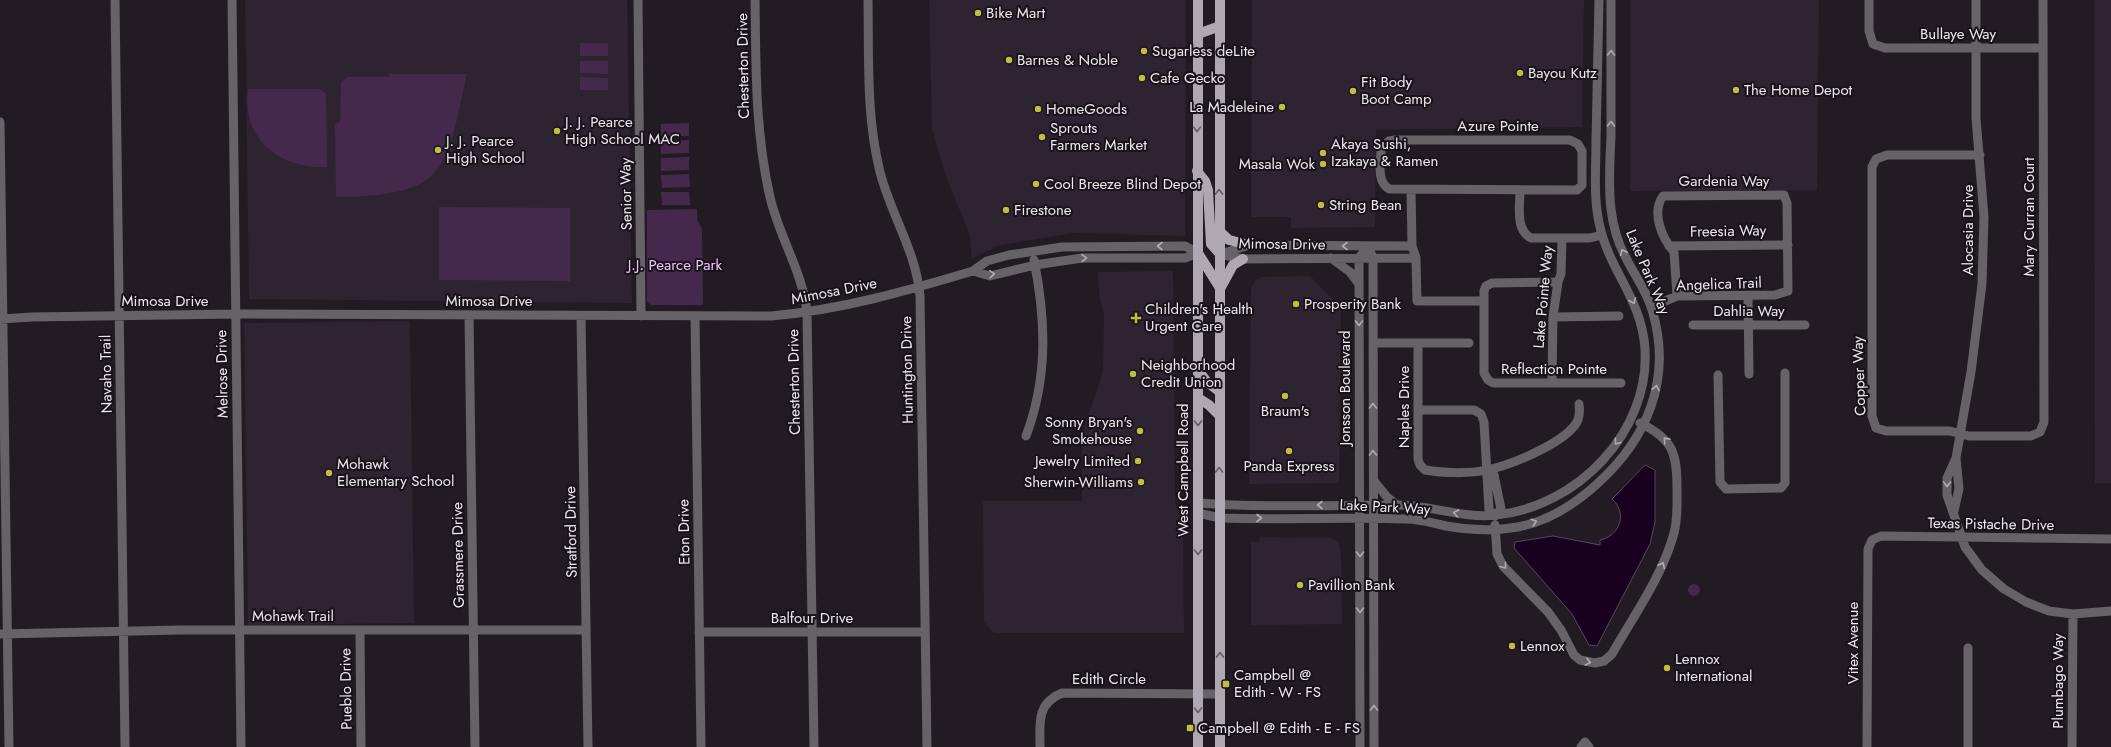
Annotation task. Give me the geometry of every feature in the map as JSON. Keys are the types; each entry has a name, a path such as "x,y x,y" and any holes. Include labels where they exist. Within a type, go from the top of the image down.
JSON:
{"main road":[{"name":"West Campbell Road","path":"1198,0 1198,747"},
{"path":"1220,0 1220,747"},
{"path":"1198,21 1220,26"},
{"path":"1198,34 1220,26"},
{"path":"1197,171 1205,181 1208,190 1211,244 1220,254"},
{"path":"1219,231 1217,238 1198,253 1220,288"},
{"path":"1219,231 1229,240 1249,246"},
{"path":"1197,273 1204,263 1220,254"},
{"path":"1220,288 1234,266 1243,259"},
{"path":"1198,370 1207,382 1219,391"},
{"path":"1198,398 1209,405 1219,415"}],"street":[{"name":"Navaho Trail","path":"115,0 125,747"},
{"name":"Melrose Drive","path":"232,0 241,747"},
{"name":"Senior Way","path":"638,0 641,316"},
{"name":"Chesterton Drive","path":"755,0 757,111 760,148 770,199 781,234 801,279 807,313 814,747"},
{"name":"Huntington Drive","path":"868,0 869,99 875,152 887,196 911,252 919,287 927,747"},
{"name":"Lake Park Way","path":"1198,508 1220,505 1411,505 1472,515 1495,516 1531,509 1565,492 1605,458 1618,442 1632,419 1642,390 1644,374 1644,335 1633,299 1611,259 1602,235 1596,198 1599,0"},
{"name":"Lake Park Way","path":"1198,508 1220,518 1419,520 1469,528 1496,529 1520,527 1540,521 1565,509 1579,500 1620,460 1633,444 1644,425 1654,399 1659,368 1658,338 1651,307 1618,241 1610,206 1611,0"},
{"name":"Bullaye Way","path":"1869,0 1869,31 1873,44 1885,48 2043,48"},
{"name":"Alocasia Drive","path":"1954,511 1959,489 1956,458 1975,349 1982,284 1984,217 1976,118 1976,0"},
{"name":"Mary Curran Court","path":"2040,432 2044,422 2043,0"},
{"path":"0,122 4,634 8,747"},
{"name":"Azure Pointe","path":"1412,190 1388,189 1384,186 1381,180 1381,150 1388,141 1570,140 1578,144 1582,152 1582,185 1580,188 1577,190 1520,190"},
{"name":"Copper Way","path":"1980,155 1888,155 1876,159 1872,167 1872,416 1876,428 1886,431 1950,431 1970,436 2031,436 2040,432"},
{"path":"1558,282 1492,283 1486,286 1484,301 1417,301 1416,258 1412,246 1412,190 1520,190 1520,228 1524,235 1531,238 1590,238 1602,235"},
{"name":"Gardenia Way","path":"1669,246 1666,244 1659,225 1660,201 1663,196 1784,195 1787,203 1788,245"},
{"name":"Lake Pointe Way","path":"1552,382 1553,317 1562,266 1562,238"},
{"name":"Angelica Trail","path":"1651,307 1677,296 1775,295 1788,291 1788,245"},
{"name":"Freesia Way","path":"1669,246 1788,245"},
{"path":"1098,246 1105,258"},
{"name":"Mimosa Drive","path":"1,319 120,315 235,314 771,316 807,313 838,308 974,271 987,260 1032,251 1062,247 1185,246 1198,253"},
{"name":"Mimosa Drive","path":"1220,254 1249,246 1412,246"},
{"path":"1298,258 1301,246"},
{"path":"1360,258 1368,246"},
{"name":"Jonsson Boulevard","path":"1368,246 1373,258 1374,747"},
{"path":"1669,246 1674,252 1677,296"},
{"path":"1026,436 1034,414 1044,359 1041,306 1032,251"},
{"name":"Mimosa Drive","path":"974,271 990,276 1035,265 1082,258 1185,258 1198,253"},
{"name":"Mimosa Drive","path":"1220,254 1243,259 1416,258"},
{"path":"1331,258 1350,272 1359,284"},
{"name":"Jonsson Boulevard","path":"1360,258 1360,747"},
{"path":"1748,296 1749,374"},
{"name":"Reflection Pointe","path":"1484,301 1484,373 1488,380 1493,382 1620,383"},
{"name":"Grassmere Drive","path":"469,315 475,747"},
{"name":"Stratford Drive","path":"581,316 588,747"},
{"name":"Eton Drive","path":"695,316 701,747"},
{"path":"1553,317 1619,316"},
{"name":"Dahlia Way","path":"1693,325 1805,325"},
{"path":"1373,343 1469,344"},
{"name":"Naples Drive","path":"1418,344 1418,459 1422,468 1431,471 1487,470"},
{"path":"1718,375 1720,482 1726,489 1781,488 1786,483 1785,373"},
{"path":"1359,386 1373,386"},
{"path":"1487,470 1553,444 1567,434 1576,424 1580,414 1579,404"},
{"path":"1418,410 1474,410 1481,414 1484,422 1487,470"},
{"path":"1487,470 1494,475 1500,501 1501,509 1495,516 1497,554 1503,566 1535,597 1555,621 1574,655 1588,663 1604,661 1612,654 1662,564 1675,532 1677,472 1675,456 1664,437 1632,419"},
{"name":"Alocasia Drive","path":"1956,458 1950,469 1946,486 1948,502 1954,511 1965,547 1982,570 2009,593 2038,608 2072,614 2111,611"},
{"path":"1374,481 1387,497 1397,505"},
{"name":"Texas Pistache Drive","path":"1872,540 1881,536 2111,539"},
{"name":"Vitex Avenue","path":"1867,747 1868,549 1872,540"},
{"name":"Plumbago Way","path":"2072,614 2072,747"},
{"name":"Mohawk Trail","path":"4,634 240,630 586,630"},
{"name":"Pueblo Drive","path":"360,630 361,747"},
{"name":"Balfour Drive","path":"699,632 925,632"},
{"path":"1968,648 1968,747"},
{"name":"Edith Circle","path":"1040,747 1041,712 1050,700 1062,693 1220,694"},
{"path":"1581,747 1585,742 1589,747"}],"shaded area":[{"name":"J. J. Pearce High School","path":"245,0 627,0 632,303 249,299"},
{"path":"929,0 1186,0 1185,236 1073,233 996,246 972,259 969,233 945,174 932,128"},
{"path":"1252,0 1584,0 1582,127 1376,130 1375,227 1291,228 1291,217 1251,217"},
{"path":"1630,0 1819,0 1817,190 1630,191"},
{"path":"2094,0 2111,0 2111,483 2095,483"},
{"path":"1173,271 1175,502 1183,519 1184,633 994,633 984,622 983,501 1082,501 1082,444 1086,422 1103,372 1104,315 1099,294 1098,272"},
{"path":"1310,276 1341,308 1339,483 1249,484 1251,288 1256,280 1262,277"},
{"name":"Mohawk Elementary School","path":"410,321 414,623 248,625 244,323"},
{"path":"1645,465 1655,470 1655,522 1650,544 1597,646 1589,645 1572,614 1514,548 1515,542 1553,536 1600,545 1600,540 1613,534 1620,523 1620,511 1612,499"},
{"path":"1260,537 1329,538 1334,539 1339,543 1341,555 1342,624 1251,625 1251,542 1259,542"}],"green space":[{"path":"580,43 608,43 608,56 580,56"},
{"path":"580,61 608,61 608,74 580,73"},
{"path":"389,74 467,74 453,135 445,156 435,172 420,184 400,191 373,195 336,197 335,124 340,122 341,82 348,77 389,77"},
{"path":"580,77 608,78 608,90 580,90"},
{"path":"248,89 320,89 326,94 327,167 294,163 267,148 251,123 247,107"},
{"path":"689,123 689,136 661,137 661,124"},
{"path":"689,140 689,153 661,154 661,141"},
{"path":"689,157 689,170 661,171 661,158"},
{"path":"689,174 690,187 662,188 661,175"},
{"path":"661,192 689,192 690,205 662,205"},
{"path":"439,207 570,208 570,281 439,280"},
{"name":"J.J. Pearce Park","path":"697,209 697,220 702,229 703,305 651,305 647,302 647,210"},
{"path":"1694,584 1698,586 1700,590 1698,594 1694,596 1690,594 1688,590 1690,586"}],"place":[{"name":"Bike Mart","path":"978,13"},
{"name":"Sugarless deLite","path":"1144,51"},
{"name":"Barnes & Noble","path":"1009,60"},
{"name":"Bayou Kutz","path":"1520,73"},
{"name":"Cafe Gecko","path":"1142,78"},
{"name":"The Home Depot","path":"1736,90"},
{"name":"Fit Body Boot Camp","path":"1353,91"},
{"name":"La Madeleine","path":"1282,107"},
{"name":"HomeGoods","path":"1038,109"},
{"name":"J. J. Pearce High School MAC","path":"557,131"},
{"name":"Sprouts Farmers Market","path":"1042,137"},
{"name":"J. J. Pearce High School","path":"438,150"},
{"name":"Akaya Sushi, Izakaya & Ramen","path":"1323,153"},
{"name":"Masala Wok","path":"1323,164"},
{"name":"Cool Breeze Blind Depot","path":"1036,184"},
{"name":"String Bean","path":"1321,205"},
{"name":"Firestone","path":"1006,210"},
{"name":"Prosperity Bank","path":"1296,304"},
{"name":"Children's Health Urgent Care","path":"1136,318"},
{"name":"Neighborhood Credit Union","path":"1133,374"},
{"name":"Braum's","path":"1285,396"},
{"name":"Sonny Bryan's Smokehouse","path":"1140,431"},
{"name":"Panda Express","path":"1289,451"},
{"name":"Jewelry Limited","path":"1138,461"},
{"name":"Mohawk Elementary School","path":"329,473"},
{"name":"Sherwin-Williams","path":"1141,482"},
{"name":"Pavillion Bank","path":"1300,585"},
{"name":"Lennox","path":"1512,646"},
{"name":"Lennox International","path":"1667,668"},
{"name":"Campbell @ Edith - W - FS","path":"1226,684"},
{"name":"Campbell @ Edith - E - FS","path":"1190,728"}]}
